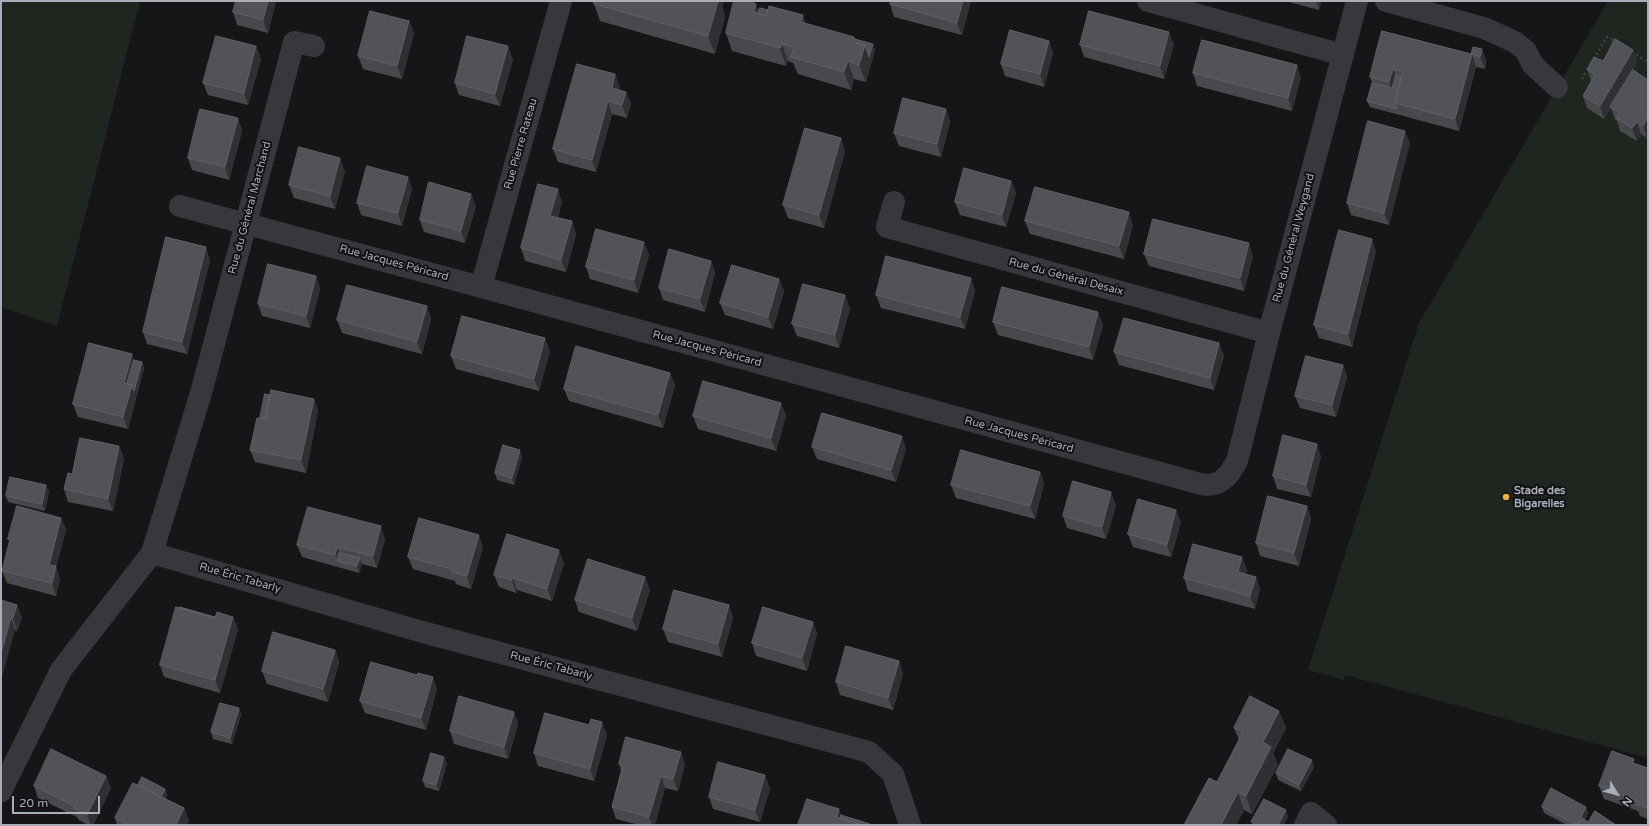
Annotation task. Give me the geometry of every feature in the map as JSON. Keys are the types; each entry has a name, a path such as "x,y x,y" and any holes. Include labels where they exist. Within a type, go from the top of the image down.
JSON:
{"street":[{"name":"Rue Pierre Rateau","path":"481,286 561,1"},
{"path":"1148,1 1343,55"},
{"name":"Rue du Général Weygand","path":"1230,474 1238,460 1269,333 1357,1"},
{"path":"1386,1 1484,28 1515,42 1526,51 1533,65 1557,88"},
{"name":"Rue du Général Marchand","path":"152,553 201,393 294,42 314,46"},
{"name":"Rue du Général Desaix","path":"894,202 887,227 1269,333"},
{"name":"Rue Jacques Péricard","path":"180,206 481,286 1201,484 1216,484 1230,474"},
{"path":"1,791 61,670 152,553"},
{"name":"Rue Éric Tabarly","path":"152,553 419,631 869,752 893,774 910,825"},
{"path":"1305,825 1311,813 1326,825"}],"path":[{"path":"1557,88 1571,96 1607,37 1621,45"},
{"path":"1628,50 1648,62"}],"shaded area":[{"path":"1,1 140,1 57,326 1,307"},
{"name":"Stade des Bigarelles","path":"1608,1 1648,1 1648,758 1345,675 1344,680 1308,670 1419,323"}],"building":[{"path":"236,1 268,1 263,20 233,12"},
{"path":"594,1 718,1 708,36 594,4"},
{"path":"734,1 754,2 753,3 756,4 754,12 766,16 769,6 803,15 801,22 854,37 853,42 865,45 859,65 848,61 844,72 791,57 794,47 782,44 780,48 726,33"},
{"path":"891,1 963,1 957,23 890,4"},
{"path":"760,8 768,10 766,16 759,14 758,12"},
{"path":"370,11 409,21 397,66 358,56"},
{"path":"1089,11 1169,32 1160,66 1080,45"},
{"path":"1010,30 1049,41 1040,74 1001,64"},
{"path":"1382,31 1471,54 1473,47 1482,49 1480,57 1472,54 1455,119 1395,103 1403,71 1393,69 1389,82 1370,77"},
{"path":"216,36 256,46 244,93 203,83"},
{"path":"467,36 508,46 495,94 455,83"},
{"path":"855,39 873,44 869,57 865,45 856,43"},
{"path":"1615,39 1633,50 1600,106 1583,96 1595,75 1587,69 1594,57 1603,61"},
{"path":"1202,40 1297,65 1288,98 1193,73"},
{"path":"577,64 615,74 612,88 626,92 622,105 608,101 592,160 553,149"},
{"path":"1633,70 1648,80 1648,117 1643,126 1637,122 1632,128 1616,118 1619,113 1610,107"},
{"path":"1396,75 1401,77 1395,103 1397,109 1367,101 1372,83 1392,88"},
{"path":"903,98 946,109 937,144 894,133"},
{"path":"200,109 238,118 225,167 188,158"},
{"path":"1368,121 1405,131 1384,213 1347,203"},
{"path":"805,128 841,138 819,215 783,205"},
{"path":"299,147 340,158 330,196 289,185"},
{"path":"367,166 408,177 398,213 357,203"},
{"path":"964,168 1011,181 1002,215 955,202"},
{"path":"429,182 471,194 461,231 420,220"},
{"path":"538,184 558,189 550,216 572,221 561,260 521,248"},
{"path":"1035,187 1129,212 1119,246 1025,221"},
{"path":"1153,219 1249,243 1240,278 1144,254"},
{"path":"596,229 644,242 634,280 586,267"},
{"path":"1339,230 1372,239 1348,334 1314,325"},
{"path":"166,237 206,247 182,342 143,332"},
{"path":"669,249 711,261 700,299 659,288"},
{"path":"886,256 971,278 960,317 876,295"},
{"path":"268,264 316,276 306,316 258,304"},
{"path":"732,265 779,279 768,317 720,303"},
{"path":"803,284 845,295 835,335 792,324"},
{"path":"347,285 427,306 417,342 337,320"},
{"path":"1002,287 1098,312 1089,347 993,322"},
{"path":"462,316 545,338 534,379 451,356"},
{"path":"1124,318 1219,343 1210,378 1114,352"},
{"path":"89,343 132,354 124,383 132,385 123,417 73,404"},
{"path":"576,346 670,373 658,415 564,389"},
{"path":"1306,356 1343,365 1332,405 1295,396"},
{"path":"134,360 142,362 134,391 132,385 127,384"},
{"path":"703,381 781,403 771,438 693,416"},
{"path":"271,390 314,399 301,460 250,450 257,418 265,419"},
{"path":"265,394 270,395 265,419 260,418"},
{"path":"822,413 902,436 891,470 812,447"},
{"path":"1283,435 1317,444 1306,485 1273,476"},
{"path":"80,438 119,446 108,499 64,489 68,473 72,474"},
{"path":"503,445 520,450 512,478 495,473"},
{"path":"961,450 1040,472 1030,506 951,485"},
{"path":"10,477 46,485 42,504 6,496"},
{"path":"1073,481 1111,492 1102,527 1063,516"},
{"path":"1268,496 1307,506 1294,553 1256,543"},
{"path":"1138,499 1176,510 1167,545 1128,534"},
{"path":"17,506 61,518 49,565 56,566 52,583 2,571 10,539 8,539"},
{"path":"308,507 381,526 373,556 337,547 335,555 297,545"},
{"path":"419,518 479,535 467,576 452,572 452,569 408,557"},
{"path":"507,534 559,550 547,589 513,578 512,580 494,575"},
{"path":"1193,544 1242,557 1238,572 1256,577 1250,596 1184,578"},
{"path":"339,553 360,558 357,566 337,561"},
{"path":"588,559 645,577 632,618 575,600"},
{"path":"674,590 729,605 718,644 663,629"},
{"path":"1,600 17,605 13,618 11,618 1,653"},
{"path":"176,607 215,618 217,612 233,617 215,680 160,665"},
{"path":"763,607 813,622 802,658 752,643"},
{"path":"180,608 215,617 215,618"},
{"path":"273,632 335,650 323,689 262,671"},
{"path":"846,646 899,661 888,698 836,682"},
{"path":"371,662 417,675 418,673 433,677 421,718 360,701"},
{"path":"459,696 514,712 504,747 450,731"},
{"path":"1250,696 1279,711 1263,742 1271,747 1246,796 1238,792 1221,825 1184,825 1209,778 1217,782 1243,732 1234,728"},
{"path":"220,703 239,708 230,738 211,732"},
{"path":"545,713 589,725 591,719 602,722 590,769 534,753"},
{"path":"626,737 681,752 673,779 661,776 649,817 612,807 623,765 619,764"},
{"path":"51,749 106,776 87,815 74,808 75,806 34,786"},
{"path":"1288,749 1312,760 1299,785 1276,773"},
{"path":"1612,751 1634,759 1633,763 1648,768 1648,808 1635,804 1636,800 1599,786"},
{"path":"431,753 444,757 436,785 423,781"},
{"path":"718,762 765,775 755,810 709,797"},
{"path":"142,777 165,789 161,797 138,785"},
{"path":"133,783 184,808 176,825 128,825 115,818"},
{"path":"1551,788 1586,807 1577,825 1542,807"},
{"path":"807,799 839,809 837,817 862,825 798,825"},
{"path":"1264,799 1286,810 1278,825 1256,825 1251,822"},
{"path":"1595,811 1616,825 1577,825 1582,818 1588,822"},
{"path":"841,815 870,825 862,825 841,818"}],"place":[{"name":"Stade des Bigarelles","path":"1506,497"}]}
